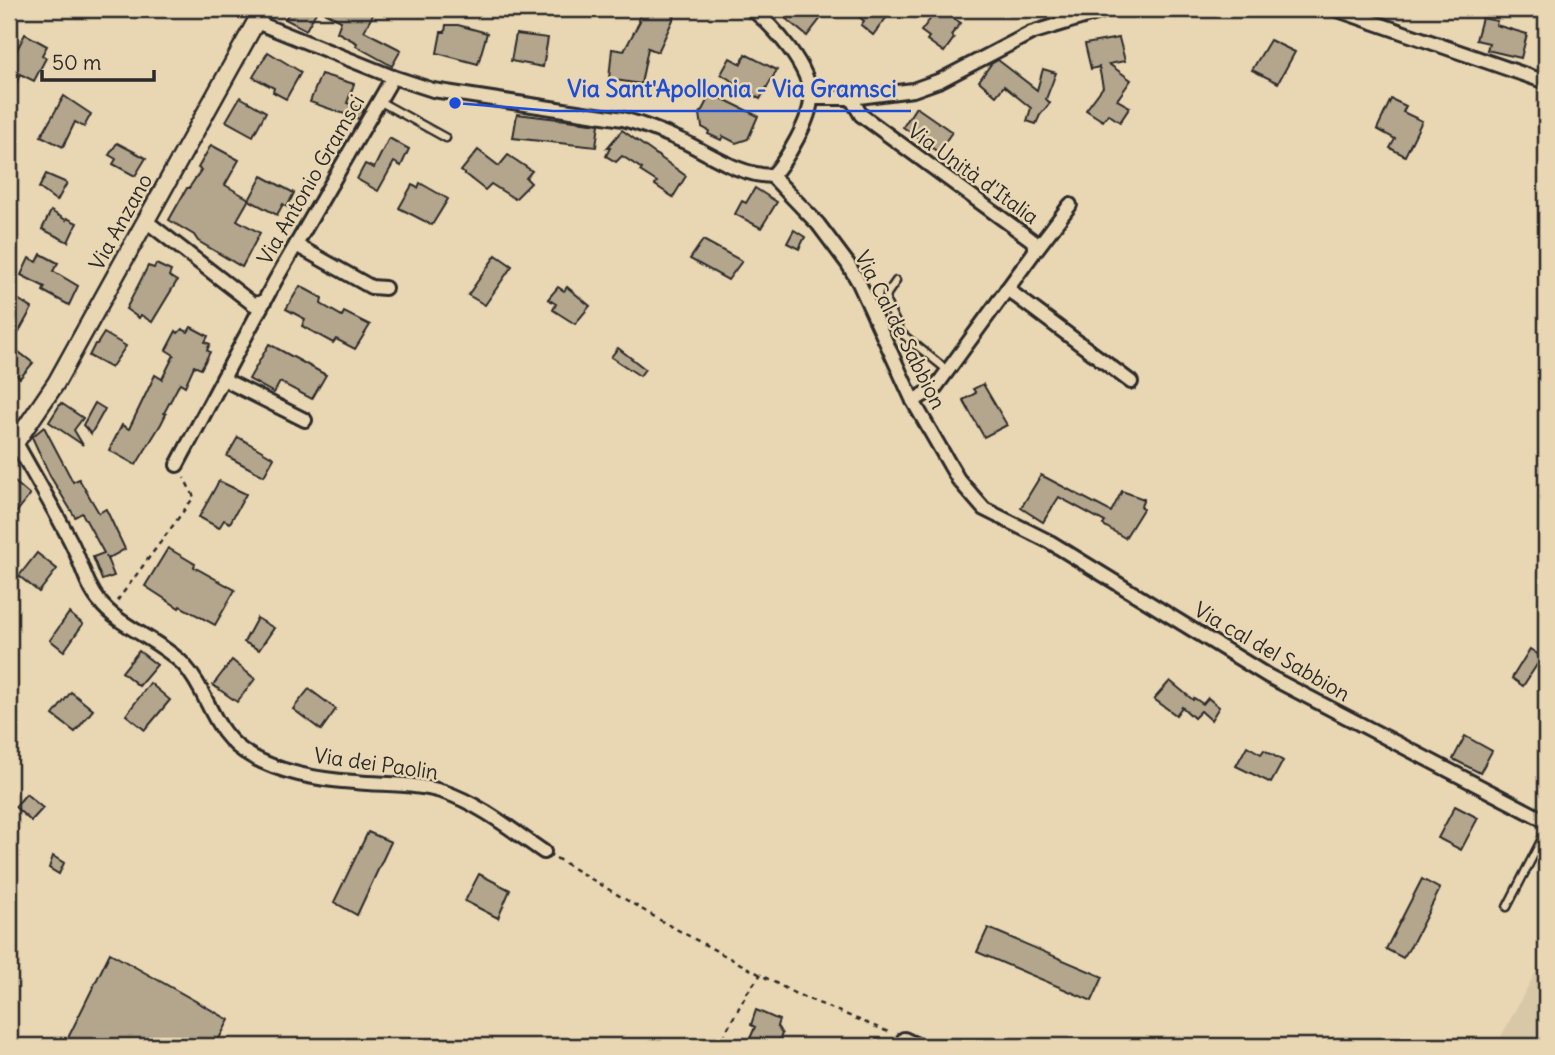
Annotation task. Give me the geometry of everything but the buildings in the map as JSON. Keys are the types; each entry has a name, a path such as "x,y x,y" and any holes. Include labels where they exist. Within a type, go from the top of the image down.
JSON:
{"main road":[{"name":"Via Anzano","path":"12,447 56,383 260,15"}],"street":[{"path":"260,15 393,77 433,90 636,122 733,167 759,176 772,176 780,167 802,127 811,98 805,76 791,51 766,21 751,9"},
{"path":"811,98 851,98 913,90 1031,33 1089,13 1110,9"},
{"path":"1335,9 1546,82"},
{"name":"Via Antonio Gramsci","path":"177,466 264,302 393,77"},
{"name":"Via Unità d'Italia","path":"851,98 861,115 1033,241 1035,251 935,388 913,401"},
{"name":"Via Cal de Sabbion","path":"772,176 818,224 848,264 913,401 958,479 984,509"},
{"path":"1035,251 1070,205"},
{"path":"146,221 253,304 264,302"},
{"path":"296,245 371,287 385,288"},
{"path":"1007,289 1131,382"},
{"path":"223,379 305,420"},
{"name":"Via dei Paolin","path":"12,447 70,538 92,591 109,612 155,640 185,666 214,719 229,740 252,757 311,776 412,786 444,793 470,804 544,852"},
{"name":"Via cal del Sabbion","path":"984,509 1050,542 1268,676 1546,821"},
{"path":"904,1039 919,1046"}],"lane":[{"path":"379,101 446,138"},
{"path":"896,281 887,294 886,302 901,333 947,370"},
{"path":"1507,907 1546,831"}],"path":[{"path":"109,612 194,497 177,466"},
{"path":"544,852 665,923 794,993 904,1039"},
{"path":"718,1046 747,993 761,974"}],"shaded area":[{"path":"1546,950 1546,1046 1496,1046 1541,962"}],"place":[{"name":"Via Sant'Apollonia - Via Gramsci","path":"455,103"}]}
